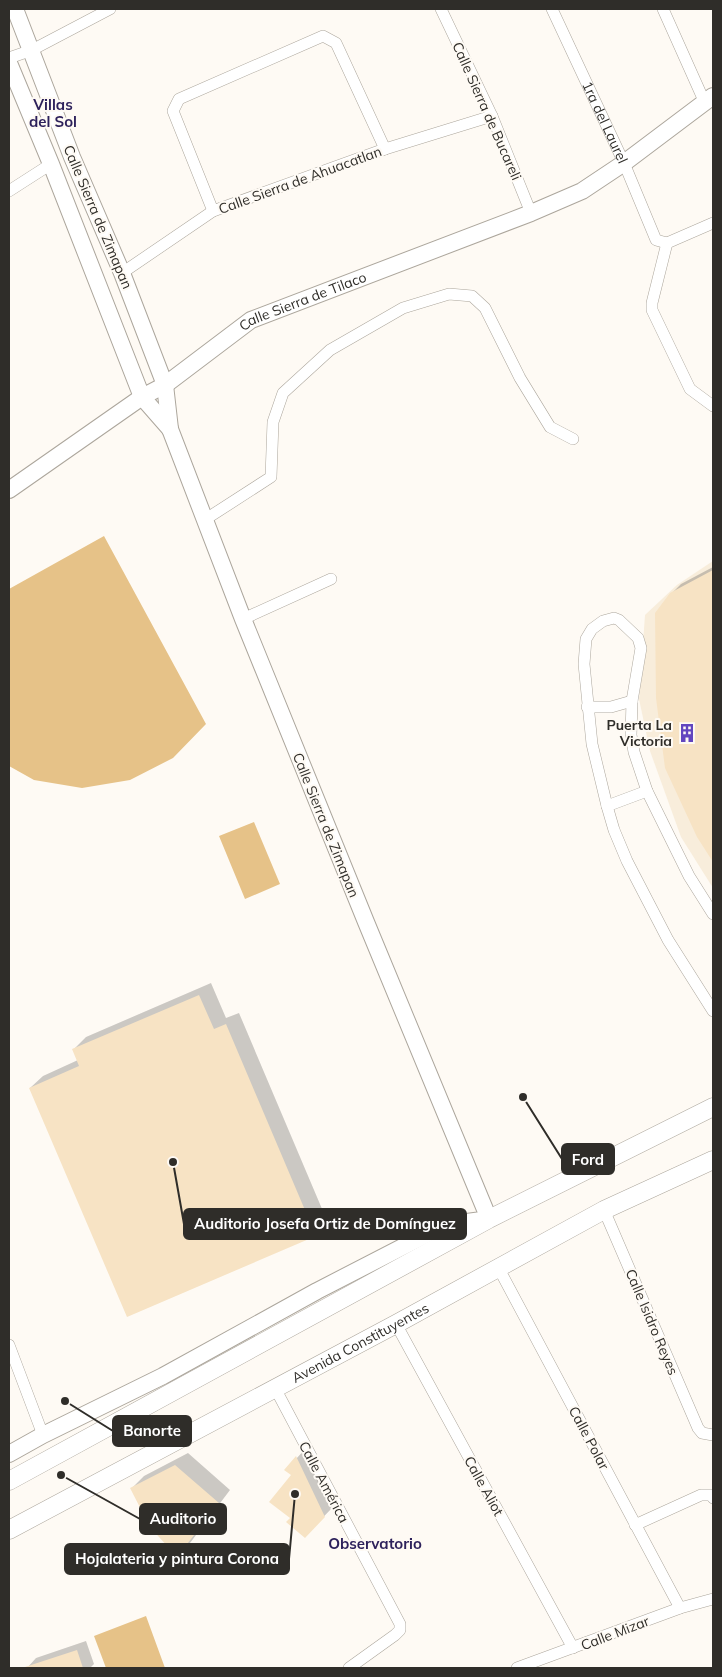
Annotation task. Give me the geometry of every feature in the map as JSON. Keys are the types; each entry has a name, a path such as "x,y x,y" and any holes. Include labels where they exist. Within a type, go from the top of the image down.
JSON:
{"main road":[{"path":"9,1481 489,1219 713,1107"},
{"name":"Avenida Constituyentes","path":"9,1530 396,1324 604,1210 713,1160"},
{"path":"9,1537 28,1519"}],"street":[{"name":"Calle Sierra de Zimapan","path":"15,9 72,157 122,273 165,385 170,428 243,619 489,1219"},
{"path":"9,58 32,50 110,9"},
{"name":"Calle Sierra de Bucareli","path":"441,9 492,116 532,213"},
{"name":"1ra del Laurel","path":"552,9 624,163 709,99"},
{"path":"663,9 709,99"},
{"path":"213,211 173,111 179,99 323,36 336,43 385,149"},
{"name":"Calle Sierra de Zimapan","path":"9,64 51,164 142,397 170,428"},
{"name":"Calle Sierra de Ahuacatlan","path":"122,273 213,211 385,149 492,116"},
{"path":"624,163 656,240 667,243 713,223"},
{"name":"Calle Sierra de Tilaco","path":"9,490 142,397 165,385 251,320 532,213 582,191 624,163"},
{"path":"9,191 51,164"},
{"path":"667,243 652,303 652,310 690,389 713,406"},
{"path":"206,519 271,477 273,422 283,393 330,350 403,308 449,294 472,296 485,308 520,378 550,427 573,439"},
{"path":"243,619 331,579"},
{"path":"713,914 689,876 647,791 634,752 631,735 632,701 641,648 638,638 619,620 614,618 603,621 592,629 585,645 584,664 592,744 607,806 627,862 668,940 713,1011"},
{"path":"587,707 611,707 632,701"},
{"path":"607,806 647,791"},
{"name":"Calle Isidro Reyes","path":"604,1210 698,1428 708,1434"},
{"path":"9,1454 43,1435 163,1376 317,1291 445,1225 489,1219"},
{"name":"Calle Polar","path":"498,1267 680,1608"},
{"name":"Calle Aliot","path":"396,1324 573,1648"},
{"path":"9,1345 43,1435"},
{"name":"Calle América","path":"274,1388 400,1624 400,1630 395,1635 349,1668"},
{"path":"635,1525 701,1495 711,1495 713,1498"},
{"name":"Calle Mizar","path":"517,1668 680,1608 713,1599"}],"shaded area":[{"path":"104,536 206,724 173,758 130,780 82,788 34,780 9,766 9,589"},
{"name":"Puerta La Victoria","path":"713,561 713,888 681,837 650,751 639,699 645,615 677,585"},
{"path":"254,822 280,884 245,899 219,836"},
{"path":"146,1616 165,1668 106,1668 94,1636"}],"building":[{"name":"Puerta La Victoria","path":"713,570 713,862 697,837 665,768 656,698 655,613 670,593"},
{"path":"199,995 214,1029 226,1024 316,1236 127,1317 29,1088 79,1066 72,1049"},
{"path":"296,1456 325,1517 305,1538 286,1522 290,1518 269,1502 291,1475 284,1470"},
{"path":"175,1465 219,1503 177,1557 150,1527 130,1488"},
{"path":"77,1650 83,1668 25,1668 25,1667"}],"place":[{"name":"Puerta La Victoria","path":"687,733"},
{"name":"Ford","path":"523,1097"},
{"name":"Auditorio Josefa Ortiz de Domínguez","path":"173,1162"},
{"name":"Banorte","path":"65,1401"},
{"name":"Auditorio","path":"61,1475"},
{"name":"Hojalateria y pintura Corona","path":"295,1494"}],"district":[{"name":"Villas del Sol","path":"53,112"},
{"name":"Observatorio","path":"375,1543"}]}
